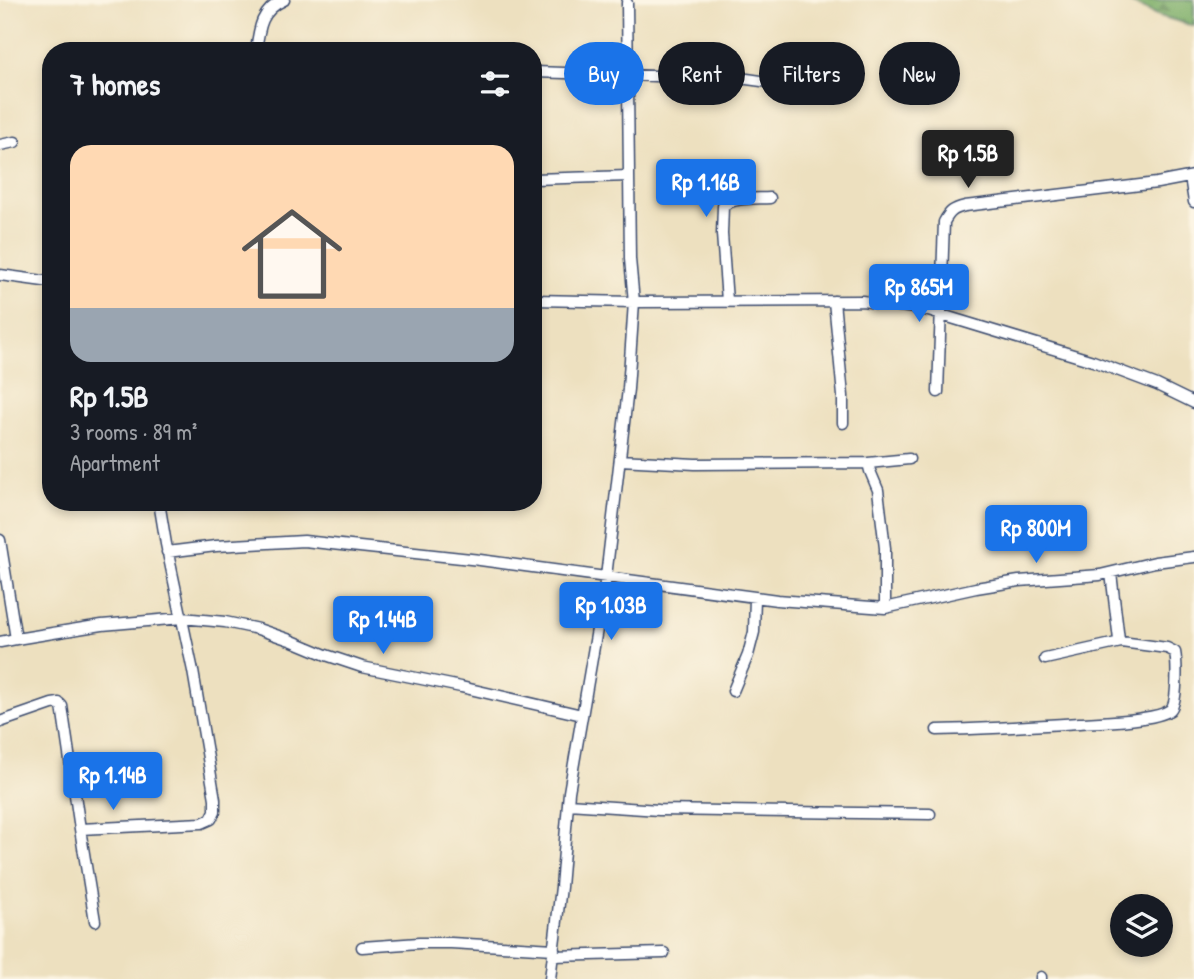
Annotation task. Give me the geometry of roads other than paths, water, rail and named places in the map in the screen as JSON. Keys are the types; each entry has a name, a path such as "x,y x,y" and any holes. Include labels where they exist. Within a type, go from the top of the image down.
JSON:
{"street":[{"path":"258,42 261,21 271,7 284,0"},
{"path":"627,3 628,42"},
{"path":"542,72 564,73"},
{"path":"644,76 759,81"},
{"path":"550,979 568,804 606,578 628,390 634,302 630,259 628,105"},
{"path":"0,145 15,142"},
{"path":"542,178 629,176"},
{"path":"938,392 944,222 954,208 1192,177 1194,202"},
{"path":"727,301 722,234 723,206 736,201 769,198"},
{"path":"0,275 42,281"},
{"path":"542,300 862,301 922,309 1093,361 1157,385 1194,403"},
{"path":"834,301 843,423"},
{"path":"620,460 695,464 868,463 909,459"},
{"path":"868,463 878,490 886,548 885,608"},
{"path":"80,829 202,824 211,819 215,811 209,757 160,511"},
{"path":"0,540 16,639"},
{"path":"167,552 304,541 480,560 755,597 885,608 976,588 1111,573 1155,562 1194,557"},
{"path":"1111,573 1121,642"},
{"path":"733,691 754,632 755,597"},
{"path":"0,642 102,625 182,618 225,622 258,629 362,667 582,715"},
{"path":"937,730 1129,720 1164,713 1174,705 1175,652 1167,648 1121,642 1045,659"},
{"path":"0,722 52,704 62,706 95,921"},
{"path":"568,804 659,810 930,814"},
{"path":"362,947 440,943 553,953 664,953"}]}
